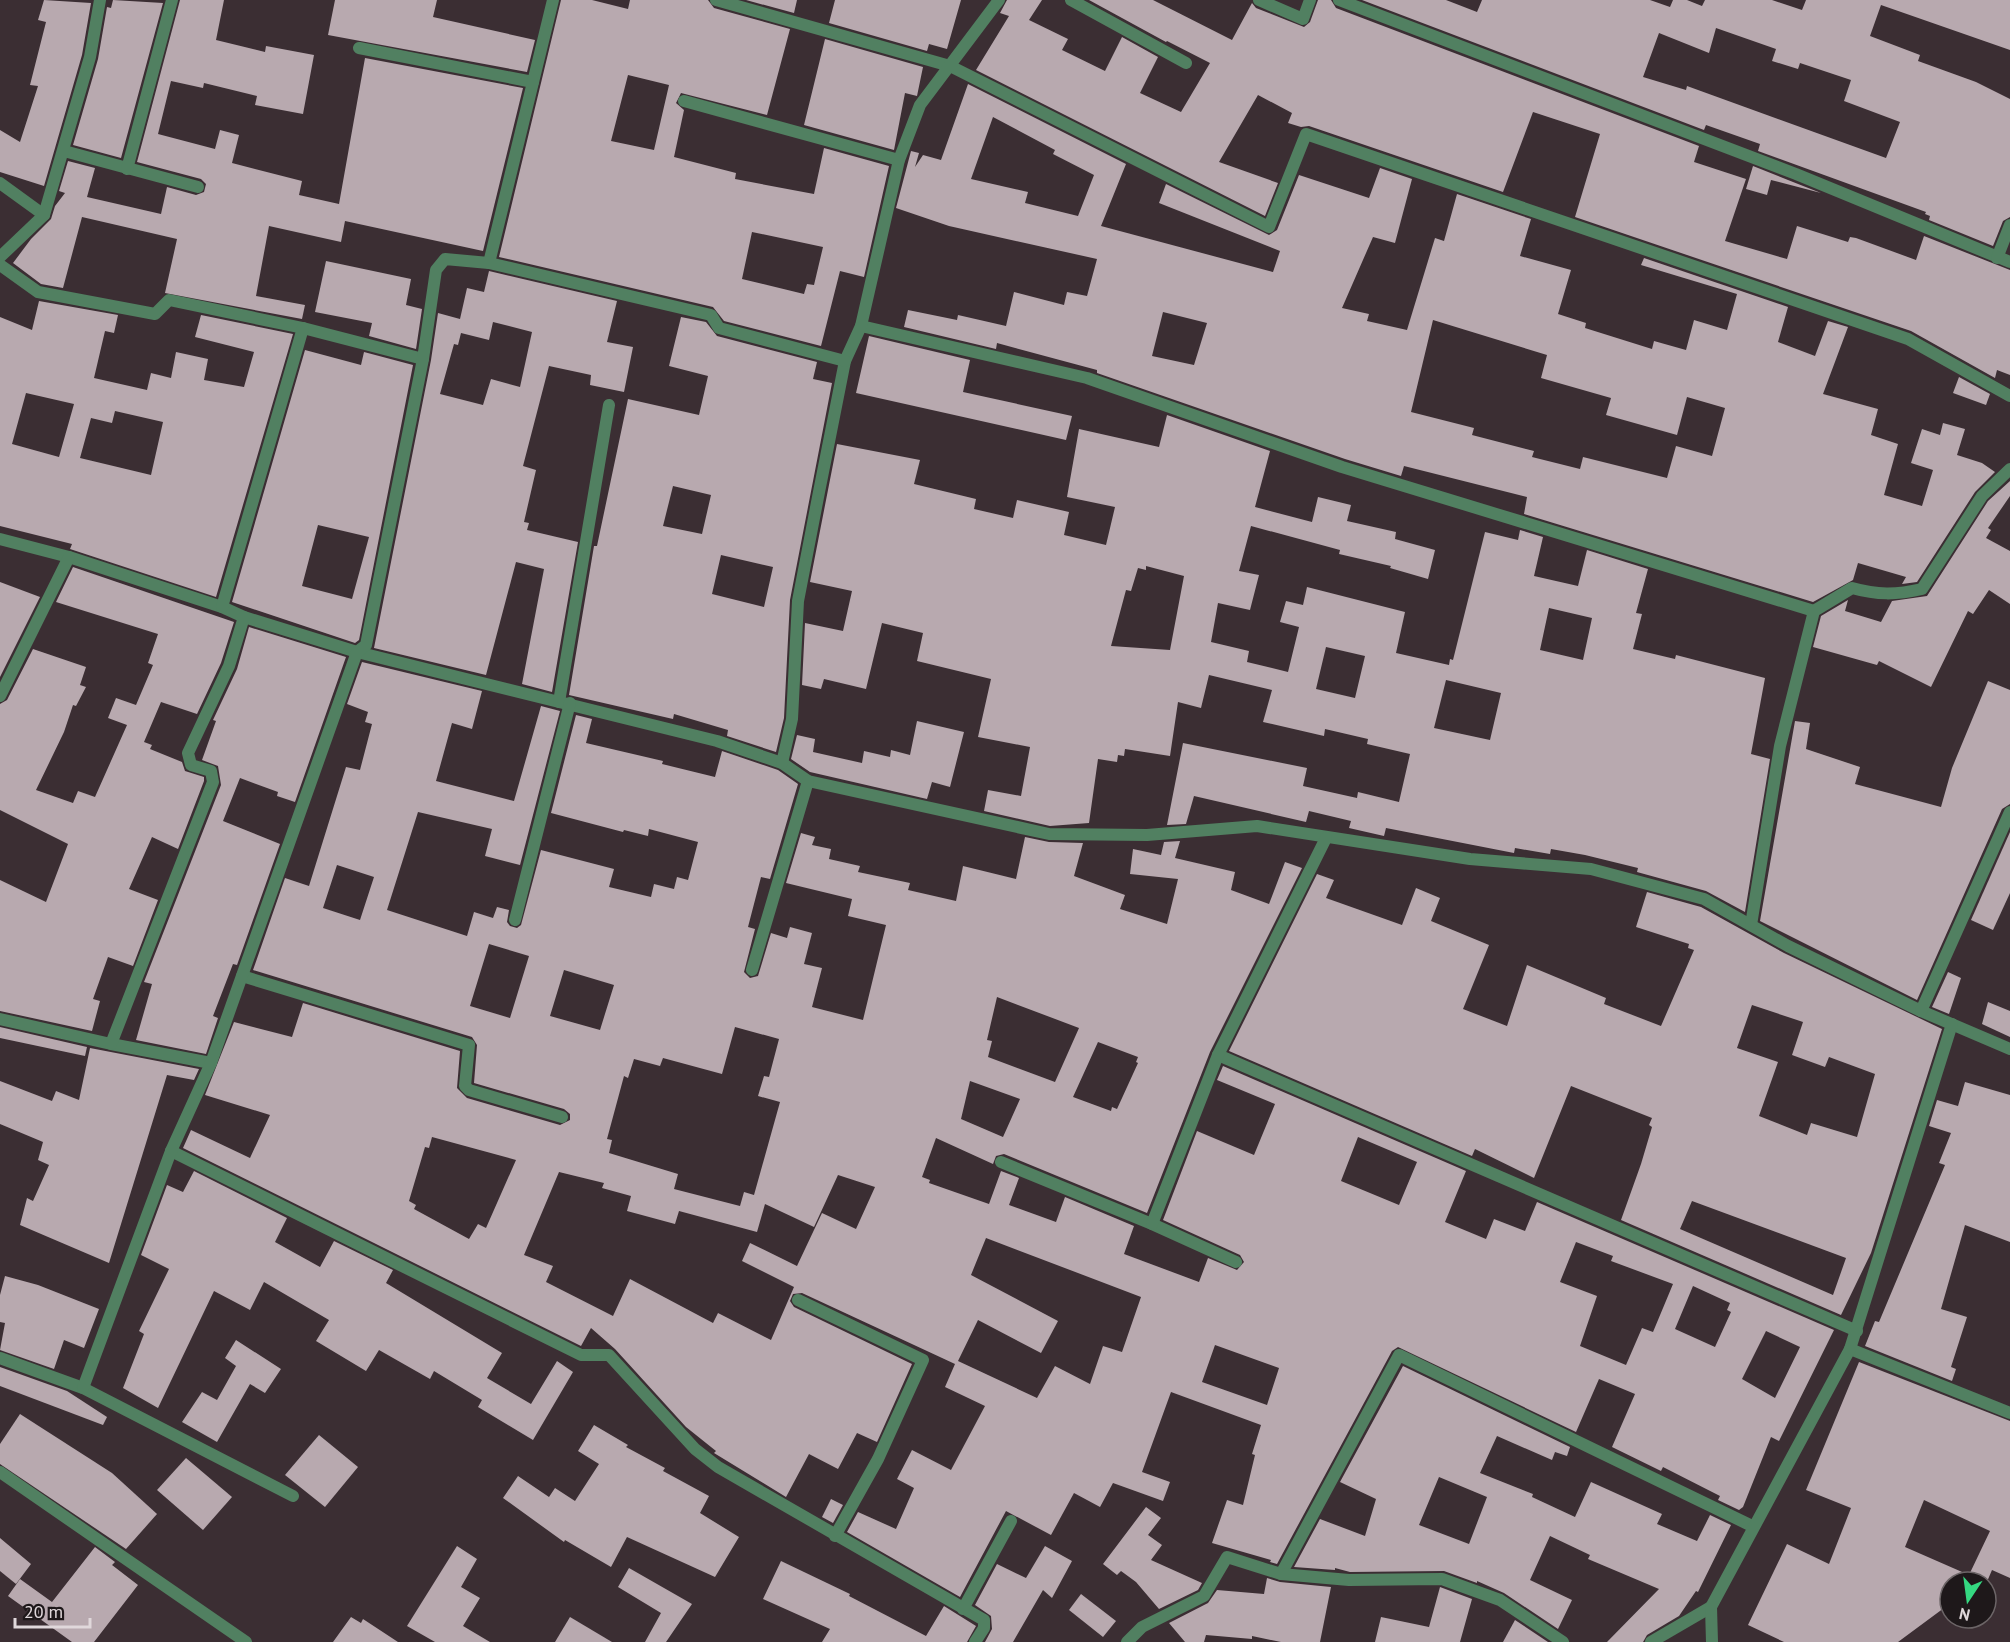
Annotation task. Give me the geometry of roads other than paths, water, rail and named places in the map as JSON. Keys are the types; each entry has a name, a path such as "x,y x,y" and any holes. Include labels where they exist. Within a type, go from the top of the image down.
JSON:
{"street":[{"path":"0,257 44,215 90,57 100,0"},
{"path":"127,169 172,0"},
{"path":"489,263 552,0"},
{"path":"716,0 950,66 1269,227 1306,134 1908,339 2010,396"},
{"path":"782,764 792,719 798,601 845,361 861,326 899,160 920,105 999,0"},
{"path":"1071,0 1186,63"},
{"path":"1259,0 1303,19 1310,0"},
{"path":"1338,0 1796,174 2010,262"},
{"path":"359,48 533,82"},
{"path":"684,101 899,160"},
{"path":"64,151 198,188"},
{"path":"0,183 44,215"},
{"path":"1997,258 2010,225"},
{"path":"83,1388 171,1151 211,1063 357,652 366,645 423,358 436,270 445,259 489,263 711,315 720,328 845,361"},
{"path":"0,265 38,292 155,314 169,300 303,328 423,358"},
{"path":"861,326 1087,378 1342,467 1814,611"},
{"path":"222,606 303,328"},
{"path":"515,920 564,703 609,405"},
{"path":"1751,925 1780,746 1814,611 1852,588 1871,594 1894,595 1922,589 1982,496 2010,469"},
{"path":"0,539 69,557 222,606 244,617 357,652 717,741 782,764 808,781 1049,834 1147,835 1257,826 1470,859 1591,869 1704,899 1921,1011 2010,1048"},
{"path":"0,696 69,557"},
{"path":"111,1044 213,782 211,771 191,765 188,753 229,666 244,617"},
{"path":"752,969 808,781"},
{"path":"1921,1011 2010,812"},
{"path":"1152,1224 1218,1055 1326,838"},
{"path":"242,976 469,1045 465,1086 469,1090 562,1117"},
{"path":"0,1019 111,1044 211,1063"},
{"path":"1712,1642 1711,1606 1752,1526 1850,1349 1857,1331 1952,1024"},
{"path":"1218,1055 1857,1331"},
{"path":"171,1151 581,1355 609,1355 695,1449 718,1467 985,1624 975,1642"},
{"path":"1001,1162 1152,1224 1236,1262"},
{"path":"798,1300 923,1360 878,1460 835,1536"},
{"path":"1850,1349 2010,1413"},
{"path":"1281,1574 1399,1355 1752,1526"},
{"path":"0,1358 83,1388 293,1496"},
{"path":"0,1472 246,1642"},
{"path":"963,1609 1011,1521"},
{"path":"1127,1642 1142,1627 1204,1596 1227,1557 1281,1574 1348,1580 1442,1579 1500,1600 1563,1642"},
{"path":"1651,1642 1711,1606"}]}
